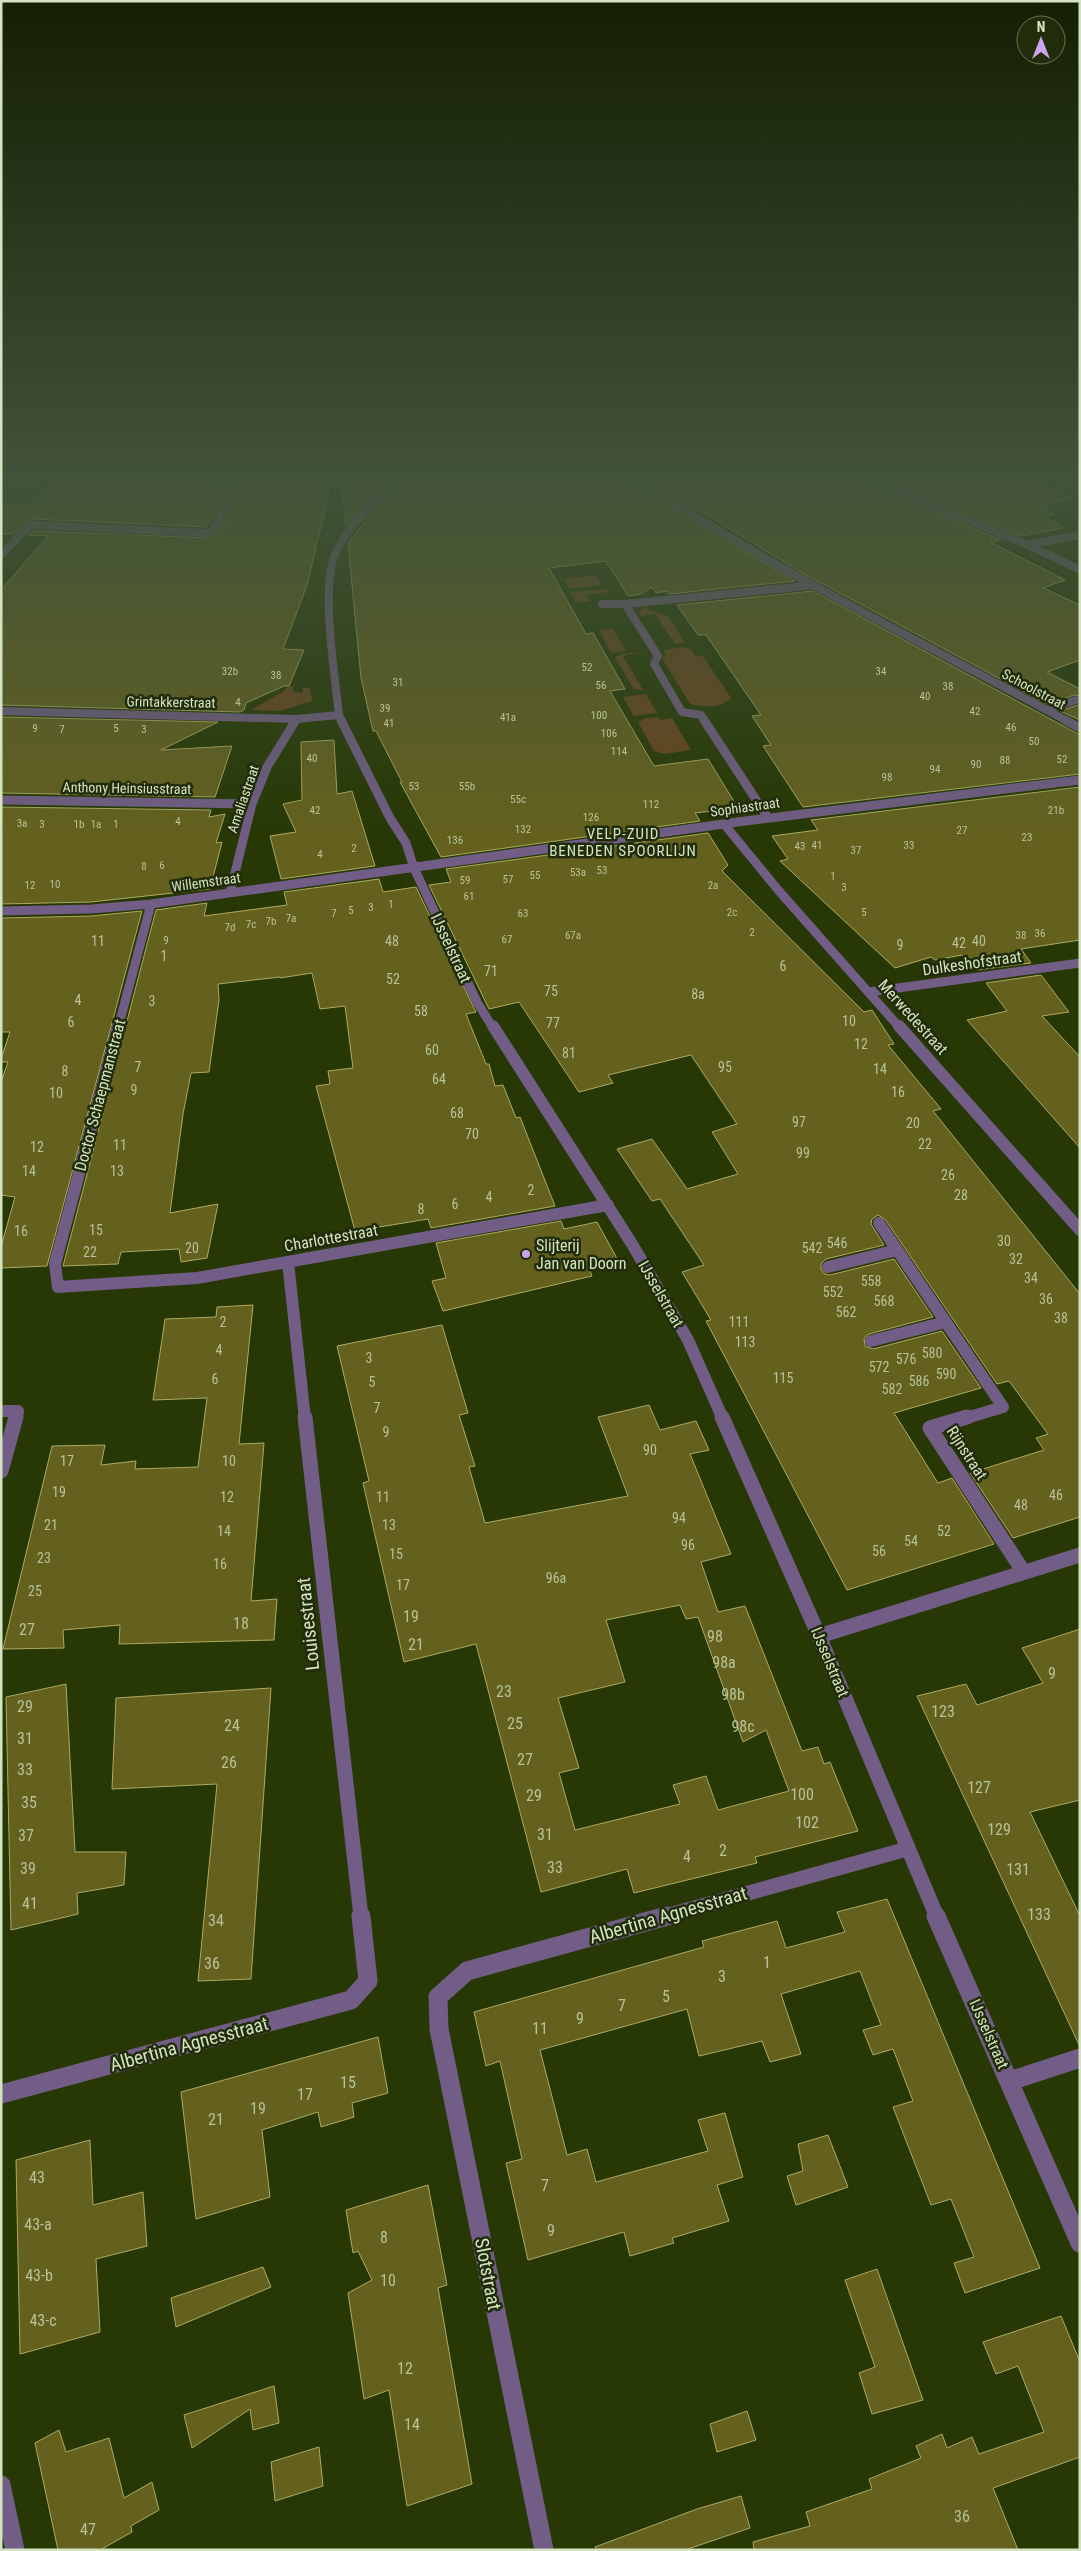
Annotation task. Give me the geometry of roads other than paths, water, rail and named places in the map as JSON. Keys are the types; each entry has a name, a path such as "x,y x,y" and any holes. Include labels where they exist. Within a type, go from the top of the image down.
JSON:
{"street":[{"name":"IJsselstraat","path":"330,599 339,715 390,818 406,843 414,868 477,1002 608,1205 688,1340 819,1636 907,1849 1080,2243"},
{"path":"602,604 625,604 675,599"},
{"name":"Schoolstraat","path":"842,599 1080,728"},
{"path":"625,604 658,656 654,664 682,712 701,715 768,818"},
{"path":"1046,710 1076,700"},
{"name":"Grintakkerstraat","path":"1,711 296,719 339,715"},
{"name":"Amaliastraat","path":"230,893 252,804 267,767 296,719"},
{"name":"Sophiastraat","path":"414,868 768,818 1080,780"},
{"name":"Anthony Heinsiusstraat","path":"1,800 252,804"},
{"name":"Merwedestraat","path":"724,824 779,891 1080,1230"},
{"name":"Willemstraat","path":"1,910 90,909 151,904 414,868"},
{"name":"Doctor Schaepmanstraat","path":"58,1287 54,1264 151,904"},
{"name":"Dulkeshofstraat","path":"869,992 1080,963"},
{"name":"Charlottestraat","path":"58,1287 197,1278 608,1205"},
{"name":"Rijnstraat","path":"879,1223 1003,1407 930,1428 1023,1571"},
{"path":"828,1267 897,1250"},
{"name":"Louisestraat","path":"288,1262 368,1981"},
{"path":"871,1341 946,1322"},
{"path":"1,1412 18,1411 1,1471"},
{"path":"819,1636 1023,1571 1080,1555"},
{"name":"Albertina Agnesstraat","path":"438,1997 467,1971 907,1849"},
{"name":"Albertina Agnesstraat","path":"1,2094 351,2000 368,1981"},
{"name":"Slotstraat","path":"438,1997 439,2029 544,2550"},
{"name":"IJsselstraat","path":"1010,2081 1080,2058"},
{"path":"1,2486 14,2550"}],"place":[{"name":"Slijterij Jan van Doorn","path":"526,1254"}],"district":[{"name":"VELP-ZUID BENEDEN SPOORLIJN","path":"623,842"}]}
